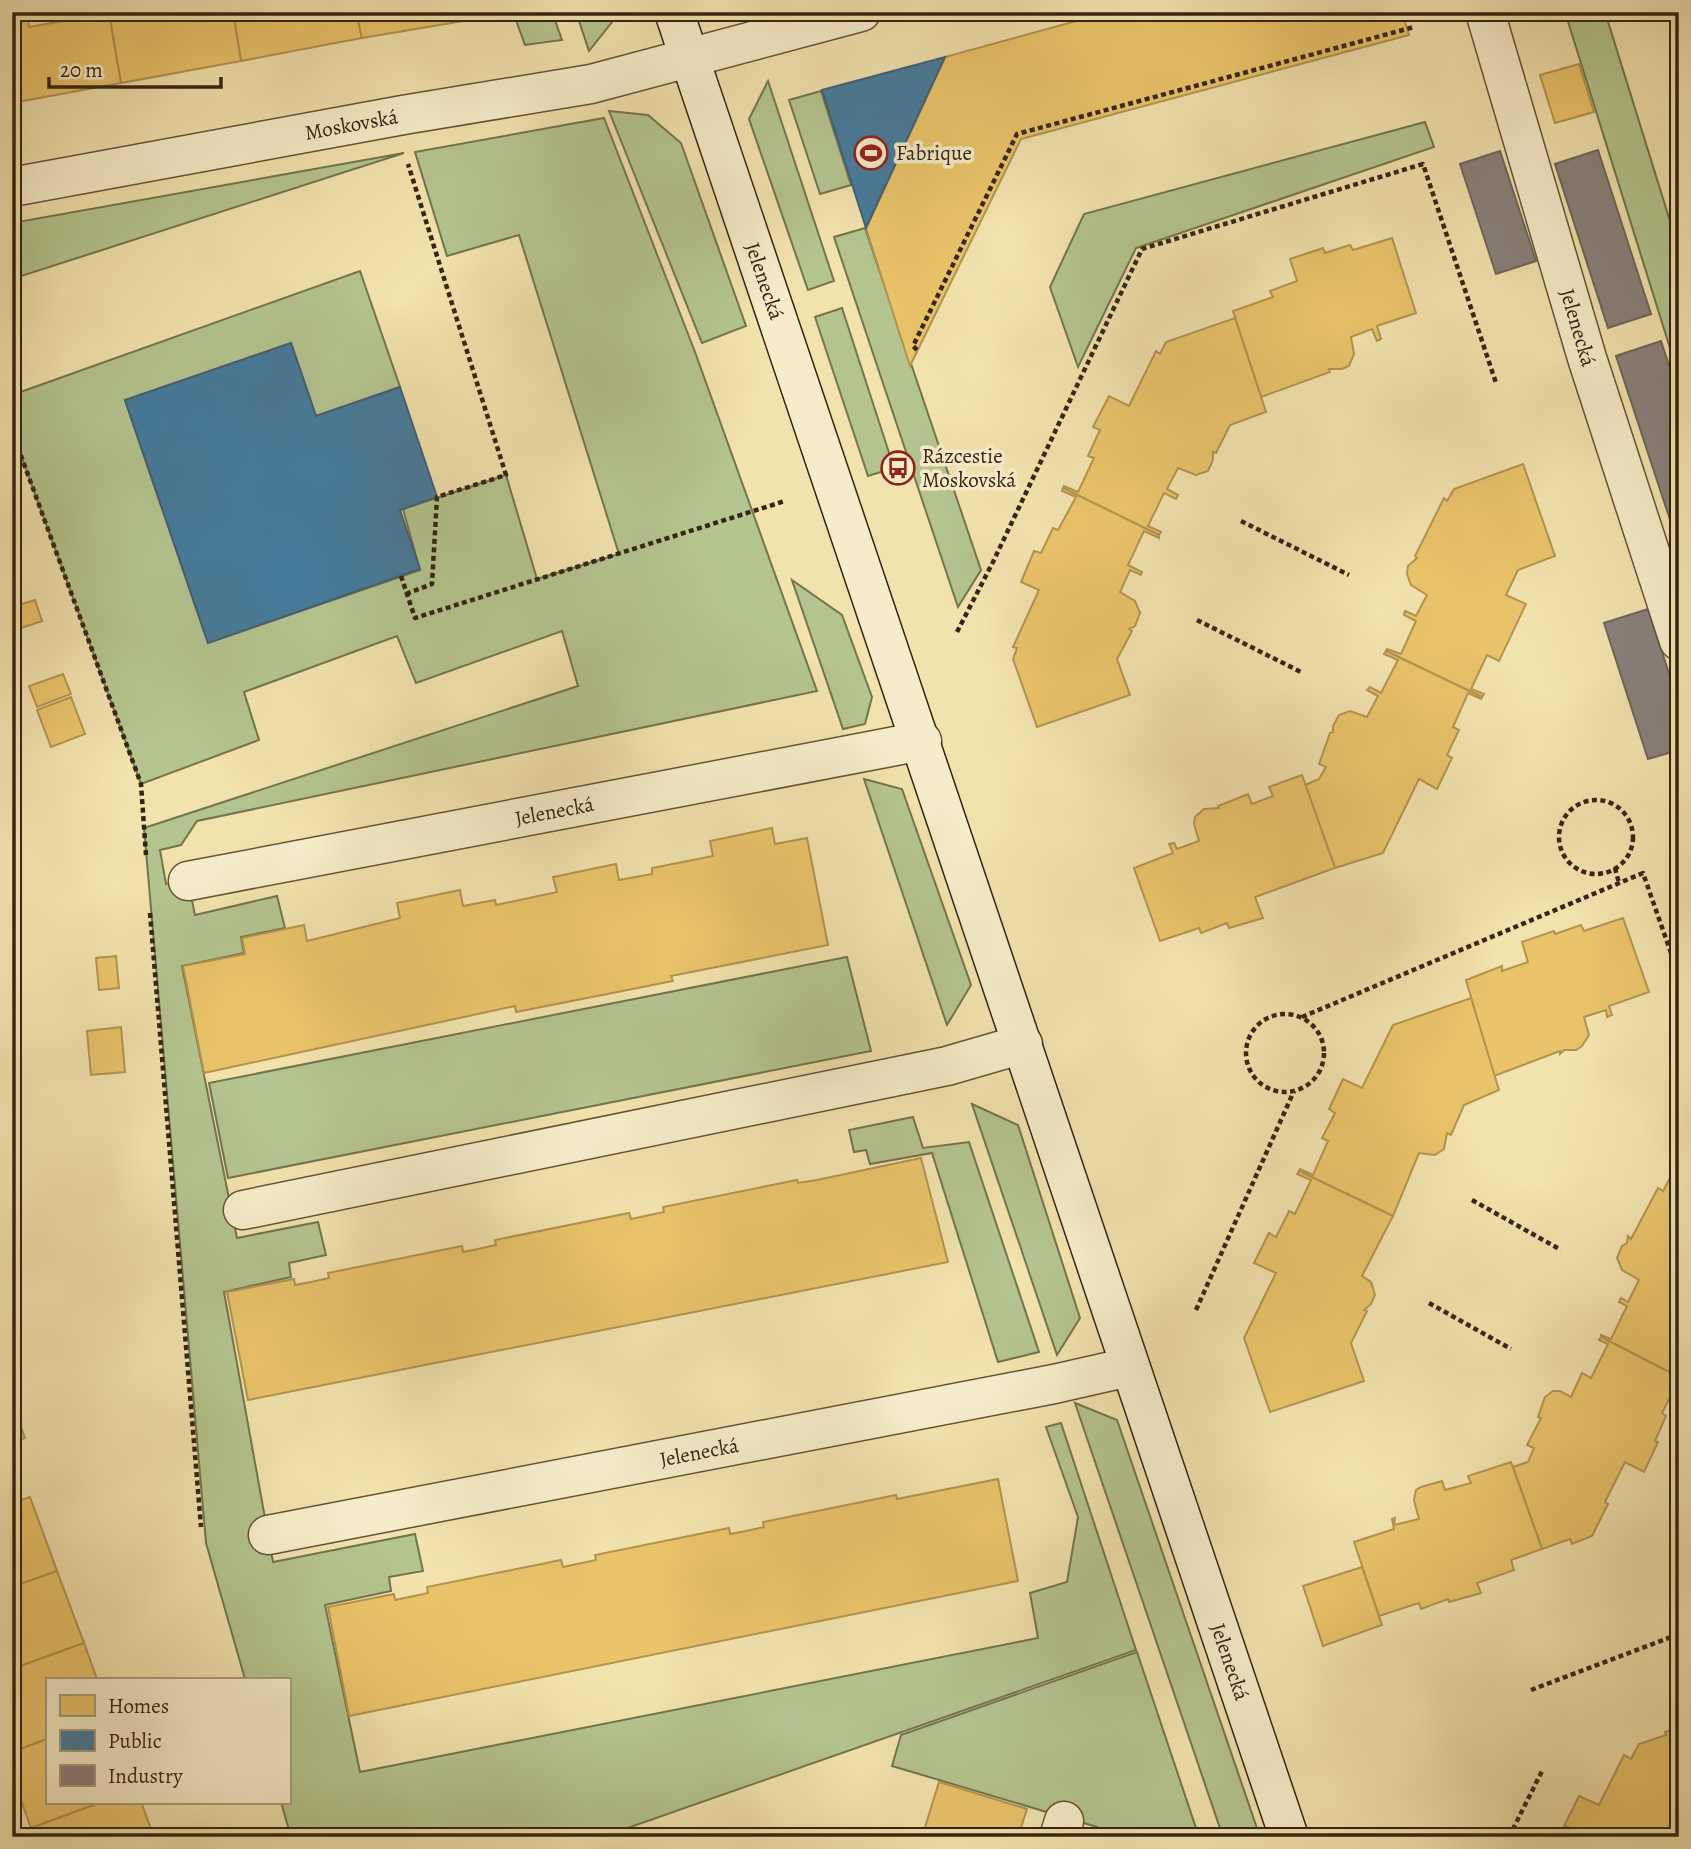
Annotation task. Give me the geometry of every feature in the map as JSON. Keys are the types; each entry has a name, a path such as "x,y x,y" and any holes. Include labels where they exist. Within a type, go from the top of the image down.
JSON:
{"street":[{"name":"Jelenecká","path":"674,12 832,485 922,741 1129,1367 1289,1837"},
{"path":"690,58 861,12"},
{"name":"Jelenecká","path":"1485,12 1587,358 1679,641"},
{"name":"Moskovská","path":"12,187 403,115 591,84 690,58"},
{"name":"Jelenecká","path":"188,881 922,741"},
{"path":"243,1210 947,1066 1023,1044"},
{"name":"Jelenecká","path":"268,1535 1007,1393 1129,1367"}],"path":[{"path":"917,349 913,346 1017,134 1414,27"},
{"path":"404,153 506,475 437,497 432,584 406,594"},
{"path":"957,632 1142,249 1423,163 1496,383"},
{"path":"12,431 141,784 147,867"},
{"path":"401,576 415,618 832,485"},
{"path":"1241,521 1349,575"},
{"path":"1197,620 1303,673"},
{"path":"1603,801 1615,805 1631,824 1633,836 1630,849 1625,860 1615,868 1592,874 1581,871 1564,856 1559,834 1562,823 1568,813 1578,805 1603,801"},
{"path":"1615,868 1619,883"},
{"path":"1302,1017 1643,873 1679,976"},
{"path":"150,908 201,1527"},
{"path":"1281,1013 1302,1017 1319,1033 1324,1056 1322,1068 1315,1079 1294,1091 1273,1091 1255,1079 1246,1059 1246,1048 1254,1029 1271,1016 1281,1013"},
{"path":"1196,1310 1294,1091"},
{"path":"1472,1200 1561,1250"},
{"path":"1429,1303 1511,1349"},
{"path":"1531,1690 1679,1634"},
{"path":"1509,1837 1542,1771"}],"green space":[{"path":"513,12 552,12 562,40 525,45"},
{"path":"576,12 620,12 589,51"},
{"path":"1565,12 1605,12 1679,250 1679,377"},
{"path":"768,81 834,281 808,290 749,119"},
{"path":"821,91 851,185 820,194 789,100"},
{"path":"609,111 648,115 681,143 746,326 702,343"},
{"path":"604,118 695,352 817,691 197,821 181,845 160,850 166,884 188,881 195,915 277,896 285,928 241,937 244,953 182,966 237,1238 318,1222 326,1255 289,1263 291,1277 224,1292 273,1562 415,1534 423,1571 389,1577 391,1591 325,1605 360,1772 1038,1638 1030,1593 1067,1582 1078,1517 1046,1427 1061,1423 1136,1650 602,1837 291,1837 282,1804 290,1804 290,1678 245,1678 206,1543 144,828 578,686 562,631 416,683 397,636 244,692 259,740 141,784 12,431 12,395 360,271 400,387 316,416 291,343 125,400 208,643 420,570 403,509 506,475 537,579 619,554 519,235 447,256 415,152"},
{"path":"1425,122 1434,147 1136,248 1078,367 1050,287 1084,214"},
{"path":"404,153 12,279 12,223"},
{"path":"865,228 981,570 958,607 834,237"},
{"path":"842,308 894,468 868,476 815,317"},
{"path":"792,580 842,615 872,697 865,724 843,729"},
{"path":"864,779 902,789 971,985 947,1025"},
{"path":"847,957 871,1051 228,1178 209,1083"},
{"path":"972,1104 1018,1125 1080,1318 1057,1355"},
{"path":"913,1117 923,1148 969,1142 1039,1352 998,1362 932,1153 870,1164 866,1150 854,1152 849,1130"},
{"path":"1075,1403 1117,1420 1260,1837 1223,1837"},
{"path":"1137,1652 1199,1837 1095,1837 1097,1827 892,1766 901,1735"}],"building: Homes":[{"path":"12,12 27,12 29,27 109,13 121,83 12,103"},
{"path":"109,12 233,12 241,61 121,83"},
{"path":"233,12 356,12 362,38 241,61"},
{"path":"356,12 486,12 487,17 362,38"},
{"path":"1109,12 1402,12 1409,35 1021,139 910,366 866,228 945,57"},
{"path":"1579,64 1594,112 1555,123 1540,75"},
{"path":"1392,238 1416,313 1377,326 1381,339 1377,341 1372,329 1351,337 1354,354 1349,366 1329,369 1330,372 1261,397 1233,311 1273,297 1270,291 1297,281 1290,259 1323,248 1325,253 1350,245 1353,250"},
{"path":"1235,318 1266,412 1230,425 1216,453 1213,452 1208,471 1196,475 1178,468 1167,489 1178,495 1176,499 1164,493 1148,526 1161,532 1159,535 1063,488 1064,486 1078,492 1094,458 1088,456 1100,430 1093,427 1109,396 1129,406 1156,351 1160,354 1166,342"},
{"path":"1523,464 1555,556 1518,570 1506,595 1526,604 1499,661 1487,655 1471,689 1484,694 1482,697 1386,651 1387,649 1401,654 1416,621 1404,615 1405,611 1416,616 1427,595 1411,585 1407,574 1408,566 1417,558 1415,556 1444,498 1447,501 1454,489"},
{"path":"1063,488 1159,535 1159,538 1144,531 1128,565 1142,572 1141,575 1130,570 1120,592 1135,601 1140,613 1135,626 1129,629 1132,631 1117,659 1130,695 1037,727 1013,659 1017,648 1013,647 1039,590 1021,582 1034,551 1041,553 1053,528 1058,530 1076,497 1062,491"},
{"path":"12,535 19,553 12,555"},
{"path":"35,600 42,621 12,631 12,607"},
{"path":"1386,651 1482,697 1481,699 1468,693 1453,727 1459,730 1447,755 1452,758 1437,789 1419,779 1383,853 1335,868 1305,785 1319,779 1326,767 1319,764 1339,715 1350,711 1367,717 1378,696 1367,690 1370,687 1381,693 1398,660 1384,654"},
{"path":"63,674 71,694 37,707 29,686"},
{"path":"71,697 85,734 51,747 37,710"},
{"path":"1302,775 1335,868 1255,897 1263,918 1229,928 1227,923 1201,933 1199,928 1160,941 1134,868 1173,853 1169,844 1174,843 1177,849 1199,841 1194,824 1195,817 1204,809 1219,808 1218,806 1248,794 1252,804 1273,796 1269,787"},
{"path":"772,828 775,844 807,838 828,945 671,976 673,981 516,1012 515,1006 204,1073 183,966 245,954 242,938 304,925 307,941 400,918 397,903 460,890 463,906 495,900 496,905 557,892 553,877 616,864 619,880 652,874 652,868 713,856 710,841"},
{"path":"1623,918 1649,992 1609,1006 1612,1015 1607,1017 1606,1010 1584,1017 1589,1035 1576,1050 1564,1050 1560,1054 1560,1051 1494,1076 1466,980 1502,966 1502,971 1528,962 1522,942 1581,925 1584,931"},
{"path":"116,956 119,988 99,990 96,958"},
{"path":"1471,998 1499,1090 1464,1105 1451,1135 1447,1133 1444,1149 1435,1155 1419,1153 1393,1216 1299,1171 1300,1169 1313,1175 1328,1141 1322,1138 1335,1113 1329,1109 1343,1079 1362,1088 1393,1025"},
{"path":"121,1027 125,1072 91,1075 87,1031"},
{"path":"921,1158 948,1262 248,1400 227,1292 294,1279 295,1285 311,1282 329,1278 328,1273 462,1246 463,1252 496,1245 495,1240 629,1213 631,1219 664,1212 663,1207 797,1180 798,1183 817,1180"},
{"path":"1299,1171 1393,1216 1362,1276 1371,1282 1375,1295 1364,1310 1367,1311 1351,1343 1364,1381 1270,1412 1244,1338 1276,1273 1254,1263 1269,1233 1276,1237 1289,1211 1295,1214 1311,1180 1297,1174"},
{"path":"1679,1175 1679,1377 1601,1335 1611,1339 1627,1306 1619,1302 1621,1298 1628,1302 1639,1280 1622,1270 1617,1258 1622,1246 1627,1243 1628,1236 1631,1239 1658,1188 1663,1191 1670,1178"},
{"path":"1601,1337 1679,1377 1679,1380 1662,1413 1666,1416 1644,1472 1625,1462 1592,1536 1572,1544 1570,1539 1542,1549 1513,1467 1528,1462 1534,1448 1527,1445 1541,1418 1538,1417 1545,1397 1553,1391 1560,1391 1571,1397 1582,1373 1591,1378 1608,1344 1599,1340"},
{"path":"12,1402 25,1438 12,1443"},
{"path":"1511,1462 1542,1549 1511,1560 1514,1570 1477,1583 1481,1593 1449,1602 1448,1599 1421,1609 1419,1603 1379,1616 1354,1542 1394,1529 1392,1519 1395,1518 1394,1525 1419,1519 1414,1500 1416,1490 1421,1487 1442,1481 1445,1490 1471,1483 1468,1476"},
{"path":"998,1479 1018,1581 349,1716 328,1607 394,1594 395,1600 428,1593 427,1587 561,1560 563,1567 596,1560 595,1555 729,1528 730,1534 746,1531 764,1527 763,1522 896,1495 897,1499"},
{"path":"30,1497 57,1571 12,1587 12,1503"},
{"path":"1362,1567 1382,1625 1323,1646 1303,1586"},
{"path":"57,1571 84,1643 12,1669 12,1587"},
{"path":"84,1643 97,1678 46,1678 46,1739 12,1752 12,1669"},
{"path":"1679,1727 1679,1837 1563,1837 1568,1827 1564,1826 1579,1796 1599,1805 1624,1755 1631,1759 1639,1744 1666,1735 1665,1732"},
{"path":"46,1739 46,1804 97,1804 31,1828 12,1775 12,1752"},
{"path":"939,1782 1027,1809 1018,1837 922,1837"},
{"path":"97,1804 142,1804 154,1837 35,1837 31,1828"}],"building: Public":[{"name":"Fabrique","path":"945,57 866,228 822,90"},
{"path":"291,343 316,416 400,387 437,497 400,510 420,569 208,643 125,400"}],"building: Industry":[{"path":"1598,150 1651,314 1608,328 1555,164"},
{"path":"1500,151 1536,261 1496,274 1460,164"},
{"path":"1661,341 1679,396 1679,547 1616,356"},
{"path":"1648,609 1679,704 1679,750 1648,759 1604,623"}],"place":[{"name":"Fabrique","path":"871,153"},
{"name":"Rázcestie Moskovská","path":"898,468"}]}
